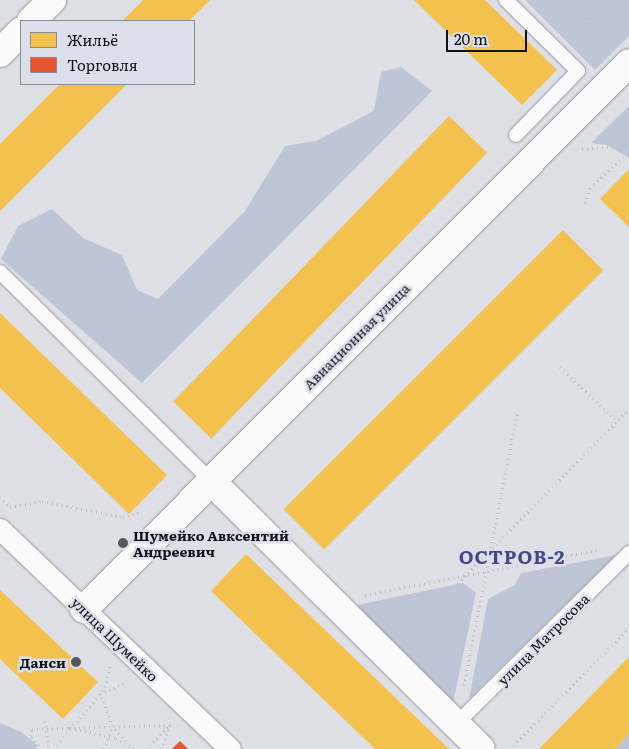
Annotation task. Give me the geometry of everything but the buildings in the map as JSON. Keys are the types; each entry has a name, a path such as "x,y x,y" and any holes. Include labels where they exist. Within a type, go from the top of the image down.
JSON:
{"street":[{"path":"32,20 52,0"},
{"path":"0,53 20,32"},
{"name":"Авиационная улица","path":"84,609 629,63"},
{"path":"211,481 481,749"},
{"name":"улица Шумейко","path":"0,529 230,749"}],"lane":[{"path":"506,0 578,71 516,135"},
{"path":"0,272 211,481"},
{"name":"улица Матросова","path":"456,724 629,554"}],"path":[{"path":"578,71 594,0"},
{"path":"614,0 629,14"},
{"path":"576,150 629,145"},
{"path":"585,203 590,188 629,151"},
{"path":"560,367 617,421"},
{"path":"387,656 629,409"},
{"path":"456,724 518,411"},
{"path":"1,508 42,501 123,517 144,511"},
{"path":"332,601 610,548"},
{"path":"510,749 629,628"},
{"path":"54,749 100,694 110,666"},
{"path":"100,694 127,682"},
{"path":"100,694 113,726 134,749"},
{"path":"45,721 48,730 49,749"},
{"path":"42,749 31,736 32,729 48,730 170,724"},
{"path":"146,749 170,724"},
{"path":"160,749 170,724"},
{"path":"104,749 113,726"},
{"path":"70,728 110,737 128,744"}],"shaded area":[{"path":"525,0 629,0 629,36 595,70"},
{"path":"401,67 432,91 142,383 1,259 18,226 52,209 83,238 122,255 137,290 158,299 245,211 285,146 316,141 374,111 381,72"},
{"path":"629,106 629,158 607,145 591,143"},
{"path":"616,555 469,699 488,599 515,585 521,573"},
{"path":"463,583 476,593 453,703 357,605"},
{"path":"0,723 21,732 37,745 36,749 0,749"},
{"path":"629,734 629,749 615,749"}],"place":[{"name":"Шумейко Авксентий Андреевич","path":"123,543"},
{"name":"Данси","path":"76,662"}],"district":[{"name":"ОСТРОВ-2","path":"512,557"}]}
